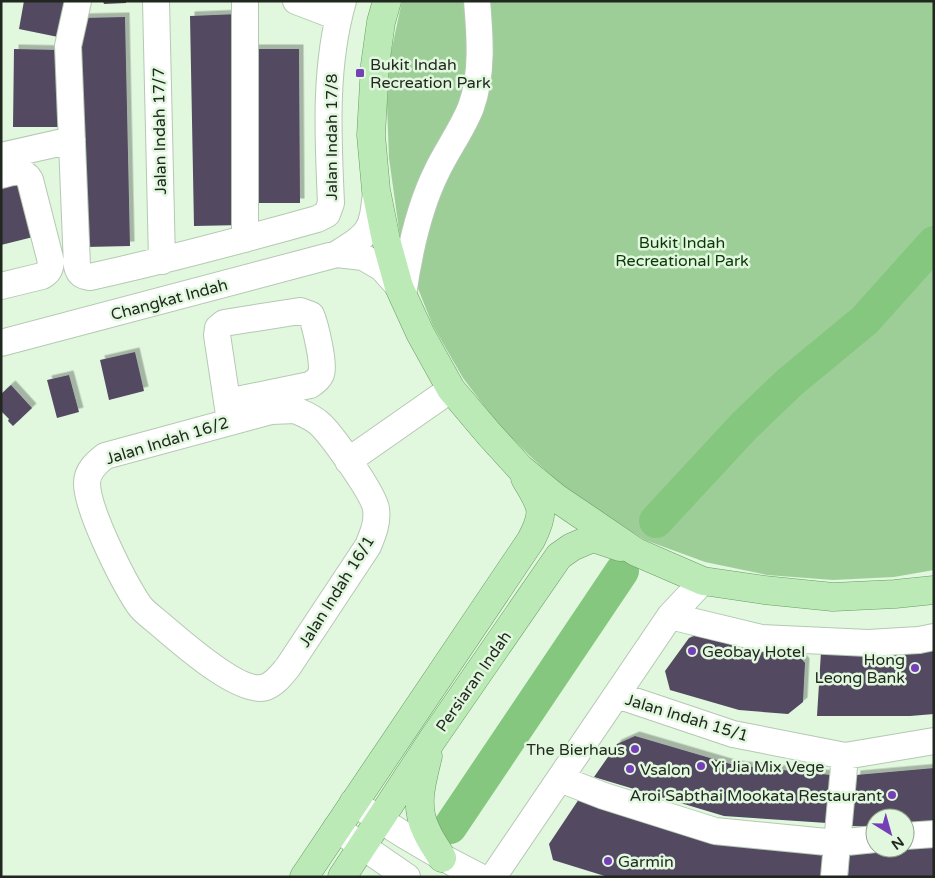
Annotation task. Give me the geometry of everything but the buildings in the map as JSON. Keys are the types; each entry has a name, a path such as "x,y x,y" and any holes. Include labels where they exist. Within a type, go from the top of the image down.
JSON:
{"main road":[{"path":"387,1 381,22 375,65 371,135 376,190 386,240 401,291 420,332 452,389 520,468 555,498 636,552 703,581 833,597 934,590"},
{"name":"Persiaran Indah","path":"336,828 540,524 541,506 520,468"},
{"name":"Persiaran Indah","path":"342,877 432,740 559,556 572,547 593,538 636,552"},
{"path":"432,740 420,787 420,813 426,831 442,858"},
{"path":"304,877 336,828"}],"street":[{"path":"78,1 68,46 76,266 78,272 90,277 162,261 245,239 245,1"},
{"name":"Jalan Indah 17/7","path":"156,1 162,261"},
{"path":"296,1 341,9"},
{"path":"401,291 419,217 436,172 471,107 479,71 477,1"},
{"name":"Jalan Indah 17/8","path":"245,239 317,219 327,214 331,203 328,130 330,74 341,9"},
{"path":"1,156 72,140"},
{"path":"1,175 22,172 30,180 51,262 47,273 42,276 1,286"},
{"name":"Changkat Indah","path":"1,343 337,254 356,243 365,234 372,222 376,190"},
{"name":"Changkat Indah","path":"337,254 363,257 382,268 401,291"},
{"path":"300,311 311,315 316,325 322,372 318,380 310,385 229,412 217,334 218,328 224,323 300,311"},
{"path":"348,460 452,389"},
{"name":"Jalan Indah 16/2","path":"288,666 277,681 265,688 250,687 204,661 140,606 111,553 91,505 87,482 93,466 105,456 229,412 294,410 310,416 321,426 348,460"},
{"name":"Jalan Indah 16/1","path":"288,666 368,546 376,527 376,508 348,460"},
{"path":"665,565 671,578 670,616"},
{"path":"493,877 670,616 703,581"},
{"path":"670,616 761,638 868,643 919,640 934,637"},
{"name":"Jalan Indah 15/1","path":"617,695 732,734 846,756 934,741"},
{"path":"834,877 846,756"},
{"path":"560,779 604,796 715,831 837,843 865,840"},
{"path":"353,802 442,858 480,877"},
{"path":"336,828 407,877"},
{"path":"915,835 934,834"}],"green space":[{"name":"Bukit Indah Recreational Park","path":"402,1 934,1 934,570 894,577 833,580 767,575 705,562 645,540 604,514 563,486 497,423 463,378 433,326 400,237 389,158 387,105 389,62"}],"waterway":[{"path":"656,521 744,426 790,382 865,320 934,243"},
{"path":"450,827 622,571"}],"place":[{"name":"Bukit Indah Recreation Park","path":"360,73"},
{"name":"Geobay Hotel","path":"692,651"},
{"name":"Hong Leong Bank","path":"915,668"},
{"name":"The Bierhaus","path":"635,749"},
{"name":"Yi Jia Mix Vege","path":"701,766"},
{"name":"Vsalon","path":"630,769"},
{"name":"Aroi Sabthai Mookata Restaurant","path":"892,795"},
{"name":"Garmin","path":"608,861"}]}
